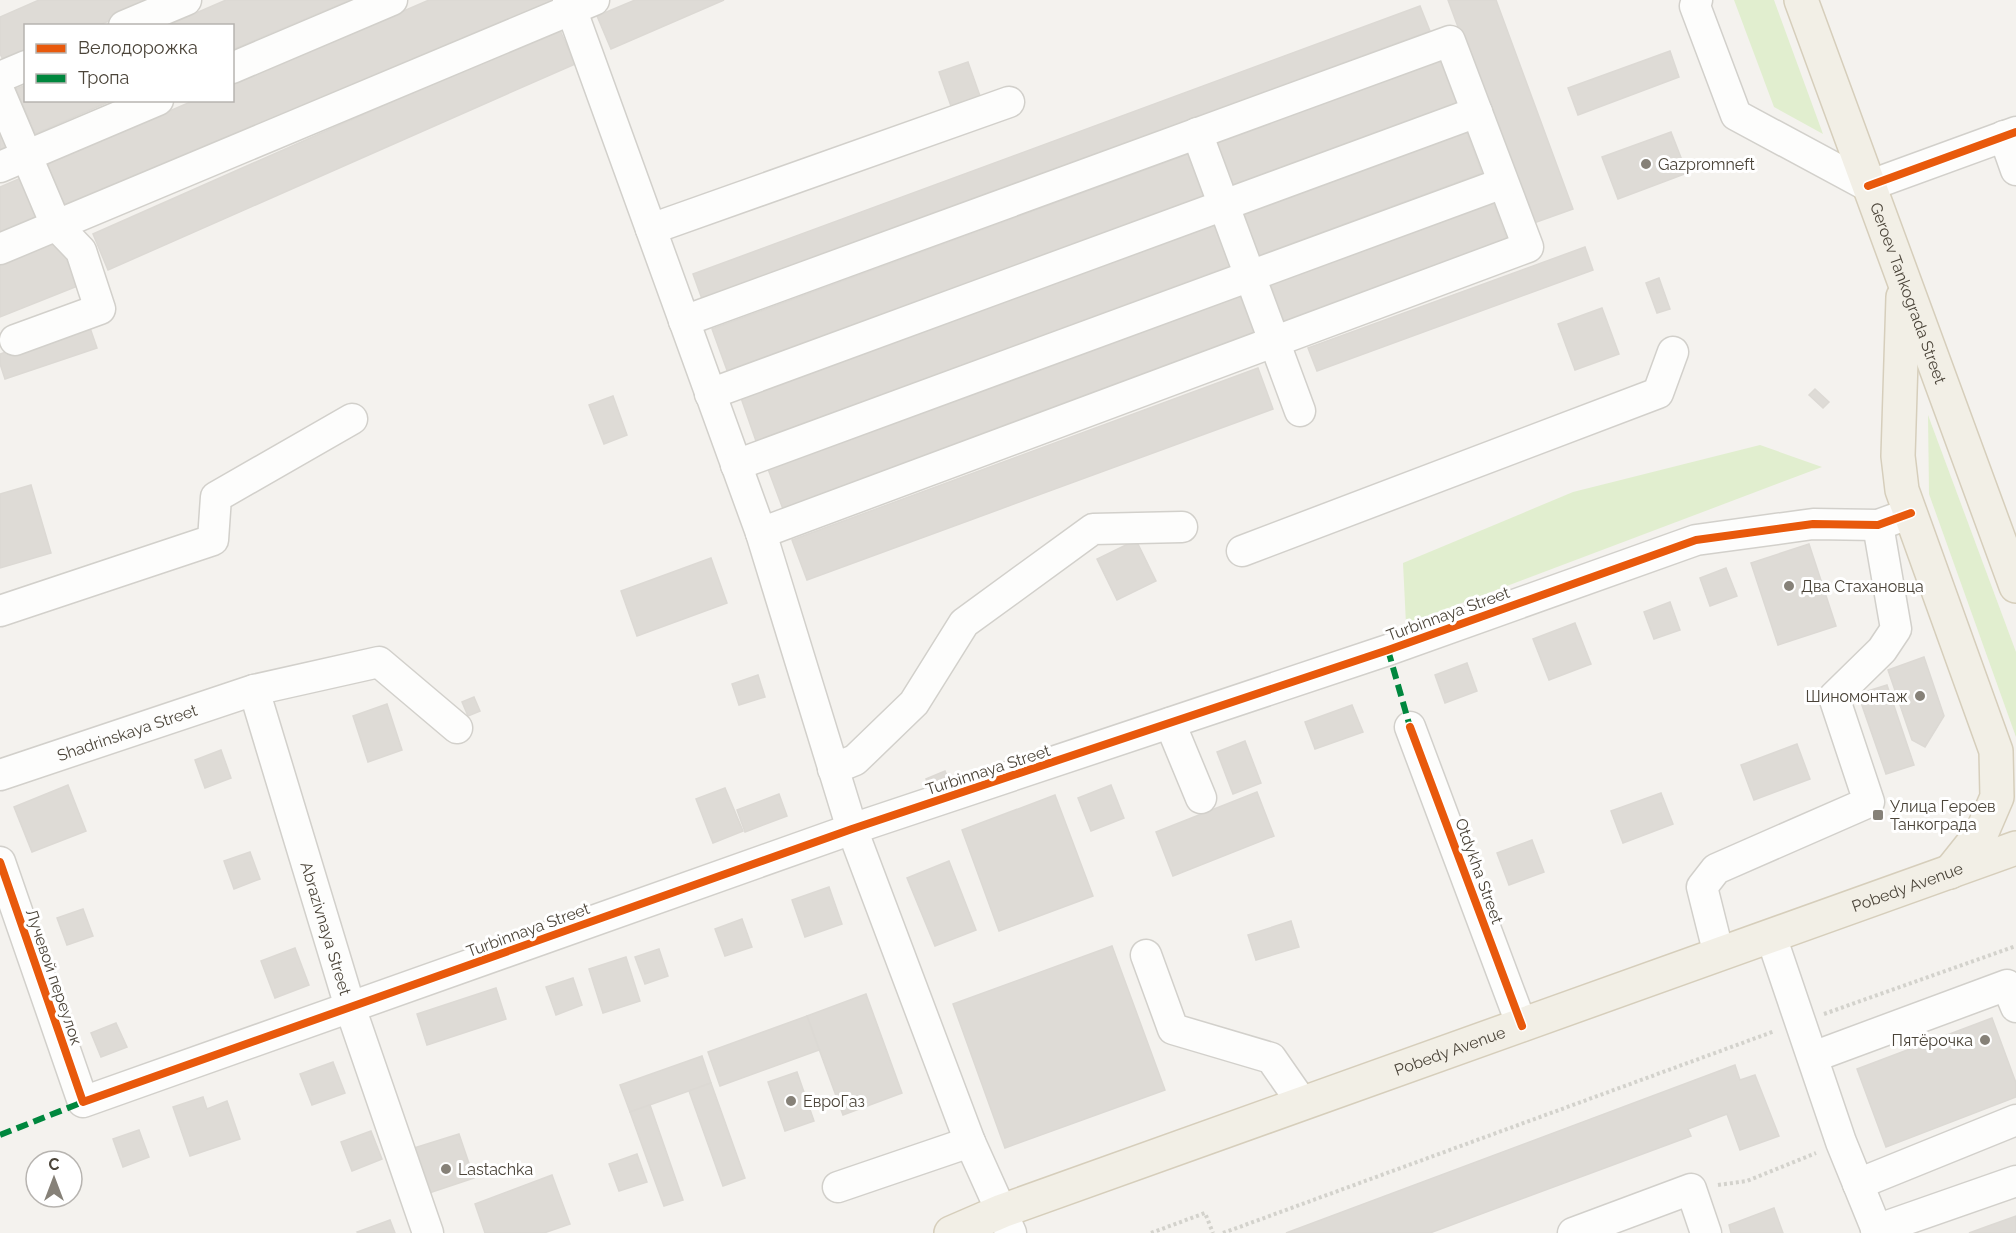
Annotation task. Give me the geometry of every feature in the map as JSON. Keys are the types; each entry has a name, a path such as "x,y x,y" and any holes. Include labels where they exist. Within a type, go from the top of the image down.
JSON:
{"main road":[{"name":"Geroev Tankograda Street","path":"1801,0 2016,586"},
{"path":"1904,280 1898,456 1902,490 1996,751 1997,797 1982,832 1950,872"},
{"name":"Pobedy Avenue","path":"951,1233 1006,1222 1303,1104 2016,848"}],"street":[{"path":"129,24 186,0"},
{"path":"234,67 393,0"},
{"path":"1696,0 1695,6 1736,115 1868,186 2010,134 2016,170"},
{"path":"0,249 578,3 651,229 761,533 852,829 970,1142 1006,1222"},
{"path":"684,321 1449,41 1528,247 761,533"},
{"path":"0,77 24,67"},
{"path":"0,93 13,162 56,225 81,251 100,309 15,340"},
{"path":"13,162 153,102"},
{"path":"651,229 1009,102"},
{"path":"711,394 1477,112"},
{"path":"1197,133 1300,411"},
{"path":"736,465 1503,183"},
{"path":"1242,551 1658,393 1673,352"},
{"path":"0,611 213,540 216,497 352,419"},
{"name":"Turbinnaya Street","path":"83,1102 852,829 1388,650 1696,540 1813,524 1878,525 1911,513"},
{"path":"1719,955 1702,887 1716,869 1869,802 1834,698 1882,650 1896,628 1878,525"},
{"path":"833,769 855,760 914,703 964,623 1093,529 1182,527"},
{"name":"Shadrinskaya Street","path":"0,775 254,690 379,662 457,728"},
{"name":"Abrazivnaya Street","path":"254,690 350,1008 428,1233"},
{"path":"1170,723 1200,798"},
{"name":"Otdykha Street","path":"1410,727 1522,1026"},
{"name":"Лучевой переулок","path":"0,862 83,1102"},
{"path":"1771,936 1841,1142 1877,1232 2016,1181"},
{"path":"1146,956 1173,1029 1271,1058 1303,1104"},
{"path":"1812,1057 2007,985 2016,1007"},
{"path":"1858,1184 2016,1120"},
{"path":"838,1187 970,1142"},
{"path":"1573,1233 1691,1189 1706,1233"}],"path":[{"path":"1223,1233 2016,946"},
{"path":"1691,1189 1747,1181 1841,1142"},
{"path":"1151,1233 1205,1213 1213,1233"}],"green space":[{"path":"1734,0 1774,0 1823,134 1774,107"},
{"path":"1928,415 2016,652 2016,737 1929,494"},
{"path":"1760,445 1822,467 1406,624 1403,563 1573,492"}],"building":[{"path":"39,0 159,0 102,24 24,24 24,56 5,63 0,54 0,17"},
{"path":"226,0 350,0 234,49 234,24 171,24"},
{"path":"429,0 551,0 554,8 65,210 47,164 190,102 234,102 234,84"},
{"path":"635,0 724,0 611,49 597,16"},
{"path":"1448,0 1496,0 1573,209 1531,224"},
{"path":"1420,6 1430,31 702,299 693,274"},
{"path":"559,28 575,64 108,270 93,234"},
{"path":"1670,51 1679,77 1578,115 1568,88"},
{"path":"1439,57 1457,104 1232,186 1215,140"},
{"path":"968,62 980,96 951,106 939,72"},
{"path":"24,86 24,102 108,102 35,134 16,89"},
{"path":"0,126 11,152 0,156"},
{"path":"1466,130 1482,173 1259,256 1243,212"},
{"path":"1671,132 1687,173 1618,199 1602,157"},
{"path":"1188,154 1204,198 728,373 712,329"},
{"path":"21,178 41,221 0,238 0,187"},
{"path":"1493,201 1508,242 1285,324 1270,283"},
{"path":"1214,224 1230,266 756,441 741,398"},
{"path":"66,236 85,283 0,317 0,263"},
{"path":"1585,247 1593,270 1317,371 1308,348"},
{"path":"1659,278 1670,309 1657,313 1646,283"},
{"path":"1240,295 1255,335 783,509 768,469"},
{"path":"1602,308 1619,354 1575,370 1558,324"},
{"path":"89,325 97,348 5,379 0,364 0,354"},
{"path":"1258,368 1273,409 807,580 792,540"},
{"path":"1815,389 1829,402 1823,408 1809,395"},
{"path":"613,396 627,435 604,444 589,405"},
{"path":"31,485 51,553 0,568 0,494"},
{"path":"1136,540 1156,581 1117,600 1097,559"},
{"path":"1809,544 1836,626 1778,645 1751,563"},
{"path":"711,558 727,603 637,636 621,591"},
{"path":"1726,568 1737,596 1710,606 1700,578"},
{"path":"1670,602 1680,630 1654,639 1644,612"},
{"path":"1575,623 1591,664 1549,680 1533,639"},
{"path":"1924,657 1944,716 1925,747 1912,740 1888,670"},
{"path":"1467,663 1477,691 1445,703 1435,675"},
{"path":"758,675 765,697 739,705 732,684"},
{"path":"1887,685 1914,765 1886,774 1858,694"},
{"path":"474,697 480,711 468,716 462,702"},
{"path":"387,704 402,750 368,762 353,716"},
{"path":"1352,705 1363,732 1315,749 1305,722"},
{"path":"1245,741 1261,783 1233,794 1217,752"},
{"path":"1797,744 1810,779 1754,800 1741,765"},
{"path":"221,750 231,778 205,788 195,760"},
{"path":"945,771 949,780 930,788 926,779"},
{"path":"68,785 86,831 32,852 14,807"},
{"path":"1111,785 1124,818 1091,831 1078,798"},
{"path":"725,788 743,831 713,843 696,799"},
{"path":"1257,792 1274,836 1173,876 1156,832"},
{"path":"1661,793 1673,824 1623,843 1611,811"},
{"path":"779,794 787,816 745,832 737,810"},
{"path":"1055,795 1093,896 999,931 962,830"},
{"path":"1532,840 1544,872 1509,885 1497,853"},
{"path":"250,852 260,879 234,889 224,861"},
{"path":"949,861 976,930 935,946 907,878"},
{"path":"829,887 842,924 805,937 792,900"},
{"path":"83,909 93,936 67,945 57,918"},
{"path":"742,919 752,947 725,956 715,929"},
{"path":"1291,921 1299,947 1256,960 1248,935"},
{"path":"1112,946 1165,1090 1005,1148 953,1004"},
{"path":"295,948 309,985 275,998 261,961"},
{"path":"659,949 668,976 645,984 635,957"},
{"path":"626,957 640,1001 603,1013 589,969"},
{"path":"573,978 582,1005 556,1015 546,987"},
{"path":"496,988 506,1019 427,1045 417,1014"},
{"path":"866,994 902,1093 843,1115 807,1016"},
{"path":"807,1016 819,1050 720,1086 708,1052"},
{"path":"1992,1018 2016,1083 2016,1097 1886,1147 1857,1069"},
{"path":"116,1023 127,1047 101,1057 91,1033"},
{"path":"702,1056 711,1083 630,1112 620,1085"},
{"path":"333,1062 345,1093 312,1105 300,1074"},
{"path":"1735,1065 1740,1080 1755,1075 1779,1136 1740,1150 1727,1114 1688,1129 1691,1136 1430,1233 1286,1233"},
{"name":"ЕвроГаз","path":"797,1072 814,1121 785,1131 768,1082"},
{"path":"711,1083 745,1178 723,1186 689,1091"},
{"path":"203,1097 207,1109 227,1101 240,1139 190,1156 173,1107"},
{"path":"650,1105 683,1200 664,1206 630,1112"},
{"path":"139,1130 149,1157 123,1167 113,1139"},
{"path":"371,1131 382,1159 352,1171 341,1142"},
{"path":"459,1134 474,1178 429,1193 414,1148"},
{"path":"637,1154 647,1182 619,1191 609,1164"},
{"path":"552,1175 570,1224 544,1233 485,1233 475,1204"},
{"path":"1774,1208 1783,1233 1731,1233 1729,1225"},
{"path":"2016,1216 2016,1233 1969,1233 1991,1225"},
{"path":"390,1220 395,1233 357,1232"}],"marked path":[{"path":"1388,650 1410,727"},
{"path":"0,1135 83,1102"}],"cycle path":[{"path":"1868,186 2016,132"},
{"path":"0,862 83,1102 852,829 1388,650 1696,540 1813,524 1878,525 1911,513"},
{"path":"1410,727 1522,1026"}],"place":[{"name":"Gazpromneft","path":"1646,164"},
{"name":"Два Стахановца","path":"1789,586"},
{"name":"Шиномонтаж","path":"1920,696"},
{"name":"Улица Героев Танкограда","path":"1878,815"},
{"name":"Пятёрочка","path":"1985,1040"},
{"name":"ЕвроГаз","path":"791,1101"},
{"name":"Lastachka","path":"446,1169"}]}
